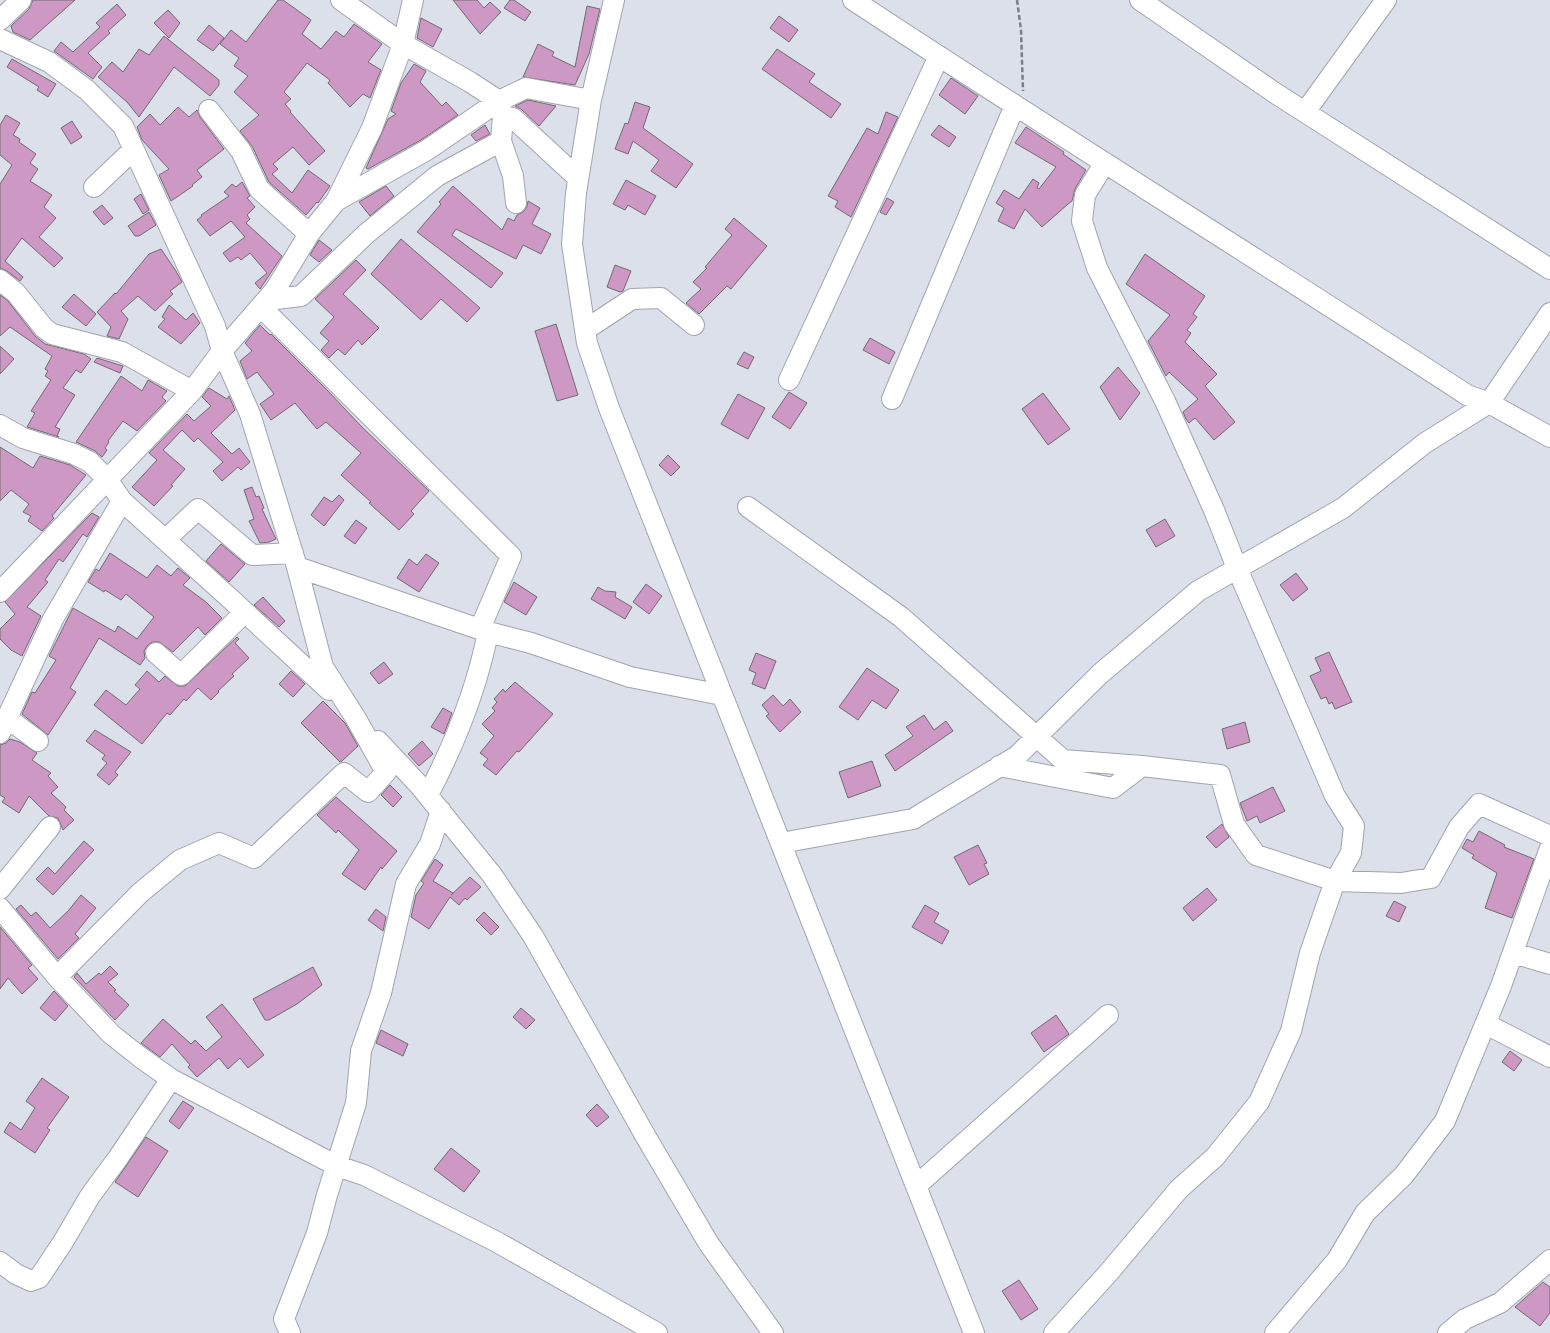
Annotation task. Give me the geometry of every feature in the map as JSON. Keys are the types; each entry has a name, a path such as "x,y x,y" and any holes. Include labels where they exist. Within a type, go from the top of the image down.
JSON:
{"street":[{"path":"0,20 21,0"},
{"path":"341,0 403,44 470,82 513,118 578,178"},
{"path":"0,592 71,515 108,480 192,391 222,351 275,290 309,234 336,201 372,128 403,44 413,0"},
{"path":"614,0 591,100 578,178 572,244 587,342 609,408 974,1333"},
{"path":"1140,0 1305,112 1550,270"},
{"path":"1305,112 1386,0"},
{"path":"856,1 1104,164 1301,287 1467,395 1489,403 1550,438"},
{"path":"0,39 49,62 87,90 122,126 211,318 222,351 250,414 295,560 323,667 355,717 386,772 368,792 344,773 254,858 220,843 180,860 140,893 57,977"},
{"path":"789,380 939,56"},
{"path":"336,201 501,108 526,88 591,100"},
{"path":"501,108 500,141 513,176 516,203"},
{"path":"892,399 1019,108"},
{"path":"209,110 241,151 259,189 309,234"},
{"path":"264,304 301,296 366,234 436,176 500,141"},
{"path":"94,187 133,150"},
{"path":"1054,1333 1179,1189 1215,1158 1259,1102 1291,1031 1310,953 1335,881 1351,853 1354,826 1335,796 1214,510 1165,400 1097,268 1082,221 1085,195 1104,164"},
{"path":"0,280 16,293 44,328 52,334 122,352 192,391"},
{"path":"585,330 632,299 661,298 694,325"},
{"path":"264,304 511,556 484,630 467,708 448,756 428,795"},
{"path":"780,843 912,819 1017,756 1100,674 1198,591 1343,508 1425,443 1489,403 1548,321"},
{"path":"0,425 24,438 74,454 90,462 108,480 122,501 321,682 428,795 492,875 533,936 646,1137 709,1244 773,1333"},
{"path":"38,741 4,725 53,619 122,501"},
{"path":"748,507 901,617 1062,760 1142,766 1220,775 1234,824 1256,855 1335,881 1401,883 1432,878 1459,826 1479,804 1550,836"},
{"path":"165,540 198,509 252,555 295,560 484,630 532,643 630,677 722,695"},
{"path":"156,653 181,675 245,612"},
{"path":"999,766 1113,788 1142,766"},
{"path":"290,1333 284,1319 317,1233 356,1103 360,1051 381,992 406,884 430,844 441,811"},
{"path":"0,889 50,827"},
{"path":"1275,1333 1337,1260 1365,1213 1404,1175 1445,1121 1486,1024 1550,848"},
{"path":"0,908 57,977 111,1034 171,1079 337,1166 364,1176 497,1242 657,1333"},
{"path":"1513,953 1550,964"},
{"path":"916,1186 1108,1015"},
{"path":"1486,1024 1550,1057"},
{"path":"0,1262 16,1274 30,1281 39,1278 90,1196 171,1079"},
{"path":"1448,1333 1466,1319 1500,1303 1550,1260"}],"path":[{"path":"1017,0 1021,30 1019,108"}],"building":[{"path":"33,0 75,0 30,40 13,32 11,26 29,9"},
{"path":"278,0 283,0 311,20 302,34 321,49 336,31 344,37 354,24 382,44 368,62 381,70 370,98 363,94 350,107 328,83 330,80 307,63 284,92 291,99 285,104 290,112 325,151 309,165 293,147 273,164 278,169 272,174 292,193 308,170 330,186 318,203 306,215 269,182 252,146 240,131 259,115 234,92 248,76 234,66 239,58 220,44 231,30 246,42"},
{"path":"453,0 477,0 484,8 490,2 501,12 480,34"},
{"path":"510,0 514,0 531,12 525,21 504,8"},
{"path":"117,4 126,15 88,53 102,67 93,79 54,51 61,42 73,52 100,27 96,23"},
{"path":"587,6 600,9 589,54 575,85 523,77 538,44 554,52 552,56 575,67"},
{"path":"168,10 180,23 169,38 154,23"},
{"path":"779,16 798,30 789,42 770,28"},
{"path":"421,18 442,29 433,47 417,38"},
{"path":"209,25 224,38 213,51 197,40"},
{"path":"164,36 219,80 219,85 210,96 174,67 139,117 127,102 98,77 112,62 123,72 139,49 149,55"},
{"path":"777,49 815,74 809,82 841,104 831,118 762,69"},
{"path":"12,59 56,84 48,97 37,90 39,87 7,67"},
{"path":"414,64 426,71 420,82 442,106 446,102 458,115 421,140 368,169 366,168 388,119 396,114 391,111 401,83"},
{"path":"951,78 978,96 965,114 939,95"},
{"path":"528,100 556,106 539,126 521,109 515,106"},
{"path":"635,102 650,107 643,128 693,164 676,188 651,171 659,160 633,141 628,154 615,149 625,123 628,124"},
{"path":"178,107 189,117 197,110 200,117 224,149 197,170 202,177 193,186 171,201 159,175 169,169 142,140 137,127 150,114 160,125"},
{"path":"886,112 898,117 851,217 835,207 838,201 828,196 867,128 878,134"},
{"path":"6,115 20,123 13,135 20,139 19,142 36,154 30,163 38,169 30,181 52,195 44,207 56,218 39,237 63,258 54,267 22,238 5,261 23,277 20,281 0,268 0,184 12,165 0,155 0,125"},
{"path":"72,121 82,137 71,144 61,128"},
{"path":"485,125 490,134 476,141 471,135"},
{"path":"939,125 956,137 949,147 931,135"},
{"path":"1026,127 1064,152 1063,154 1086,170 1075,189 1072,201 1042,227 1025,209 1014,229 998,221 1004,208 996,203 1004,190 1019,199 1033,179 1039,183 1037,188 1039,189 1056,167 1015,143"},
{"path":"626,180 656,196 645,215 628,205 625,210 613,204"},
{"path":"242,182 250,196 247,198 255,207 247,215 250,219 246,223 282,256 260,289 255,283 267,273 250,253 241,260 238,257 230,262 223,253 245,237 231,221 210,236 197,220 201,215 229,196 224,192 232,184 236,187"},
{"path":"386,186 394,196 370,216 359,202"},
{"path":"453,186 502,230 508,218 514,221 517,215 523,212 527,207 528,201 540,208 532,224 551,234 541,254 523,245 516,259 456,229 452,235 503,273 491,288 417,232 441,204 439,202"},
{"path":"141,194 149,210 143,214 134,199"},
{"path":"887,198 894,202 886,215 880,212"},
{"path":"102,205 113,218 104,225 93,212"},
{"path":"149,212 156,225 139,236 135,236 128,226"},
{"path":"734,218 767,246 731,289 727,286 699,314 686,303 701,289 693,282 707,268 705,267 732,235 725,229"},
{"path":"401,239 480,308 467,322 441,299 421,320 371,274"},
{"path":"319,240 332,250 319,262 310,255"},
{"path":"161,249 182,282 170,291 173,294 155,311 138,296 121,311 128,319 119,339 107,336 111,327 97,312 116,294 149,254"},
{"path":"1145,254 1205,296 1193,314 1197,317 1187,330 1191,333 1185,342 1217,374 1205,386 1235,422 1214,440 1195,418 1189,423 1186,419 1183,412 1198,399 1169,372 1166,376 1148,341 1170,315 1126,284"},
{"path":"356,260 366,270 343,294 379,328 362,345 358,340 345,355 338,349 329,358 321,350 329,341 320,333 334,317 315,299"},
{"path":"615,265 631,271 623,291 620,292 607,287"},
{"path":"74,294 96,314 86,326 62,307"},
{"path":"0,295 8,301 35,336 45,344 84,354 91,359 81,373 76,370 63,388 75,395 55,427 60,429 57,436 59,437 27,427 35,413 31,411 51,380 45,376 48,371 45,369 52,356 10,327 0,336"},
{"path":"169,305 186,320 193,313 200,323 181,344 158,327 165,319 162,317"},
{"path":"556,324 578,395 557,401 535,331"},
{"path":"260,325 429,491 411,511 414,514 399,530 341,475 361,453 326,422 317,429 295,403 271,420 260,404 274,394 257,372 247,379 240,361 252,351 245,343"},
{"path":"870,338 895,352 889,364 863,350"},
{"path":"0,346 14,359 0,374"},
{"path":"744,352 754,357 748,369 737,364"},
{"path":"97,358 123,366 120,373 94,362"},
{"path":"1118,367 1140,393 1120,420 1100,387"},
{"path":"121,376 142,391 148,380 167,391 162,397 166,401 137,431 123,421 108,441 105,448 107,450 102,457 95,451 76,442"},
{"path":"209,388 227,399 229,396 235,410 211,433 232,454 239,448 250,462 241,470 238,467 222,481 213,471 223,462 198,438 194,442 182,430 163,450 185,469 171,485 173,486 154,506 132,487 157,460 149,453 187,414 194,421 211,406 202,397"},
{"path":"789,392 807,403 790,429 772,417"},
{"path":"1043,393 1070,429 1048,445 1022,409"},
{"path":"738,394 765,408 748,439 721,424"},
{"path":"0,447 33,468 40,456 70,465 86,475 42,531 28,521 31,516 23,512 29,504 11,490 0,501"},
{"path":"668,455 680,467 671,476 659,465"},
{"path":"252,487 256,497 259,496 264,508 262,509 276,539 269,542 260,543 249,521 254,519 244,490"},
{"path":"339,495 344,500 324,526 311,515 324,497 332,502"},
{"path":"92,513 99,517 87,537 83,534 63,562 59,559 45,580 48,582 27,607 41,616 22,656 11,650 0,639 0,629 15,614 5,602"},
{"path":"1165,519 1175,536 1156,547 1146,530"},
{"path":"356,520 367,528 355,544 344,536"},
{"path":"221,544 245,564 229,582 206,561"},
{"path":"110,553 147,578 157,565 171,576 178,568 190,578 183,585 206,602 222,618 205,635 198,627 173,652 159,642 152,642 144,651 145,658 140,665 99,638 70,688 76,692 48,735 22,714 32,692 35,693 56,660 49,656 73,608 115,632 118,626 137,639 154,617 126,594 121,600 88,582 96,569 99,571"},
{"path":"426,554 439,563 419,592 397,578 409,559 417,565"},
{"path":"1296,573 1308,589 1293,601 1280,585"},
{"path":"514,582 537,597 526,615 504,602"},
{"path":"646,584 662,596 649,614 633,602"},
{"path":"598,587 605,591 616,592 615,597 632,607 625,619 591,599"},
{"path":"263,597 285,621 279,627 254,605"},
{"path":"237,637 239,639 235,643 249,658 232,674 234,676 211,700 198,688 186,701 184,699 170,715 167,713 142,744 94,705 106,690 126,705 140,689 135,685 147,671 159,682 165,676 178,686 185,686"},
{"path":"1329,652 1352,702 1335,709 1332,702 1329,704 1326,697 1321,699 1310,676 1321,671 1315,658"},
{"path":"756,653 776,661 765,689 752,684 756,673 749,670"},
{"path":"384,662 393,674 379,684 370,673"},
{"path":"867,668 899,690 886,709 872,700 858,720 839,707"},
{"path":"291,671 305,684 293,697 279,684"},
{"path":"515,682 553,714 496,775 483,765 488,759 480,753 494,736 482,724 495,711 492,708 497,702 494,699 503,689 505,692"},
{"path":"773,695 783,706 790,699 801,712 780,732 766,716 769,714 762,705"},
{"path":"323,701 345,723 358,746 340,762 301,723"},
{"path":"443,708 452,713 444,734 431,727"},
{"path":"924,715 934,730 946,721 953,731 895,771 885,755 913,736 906,727"},
{"path":"1245,722 1250,742 1227,749 1222,729"},
{"path":"95,730 131,752 115,772 118,775 109,785 97,775 107,763 102,759 105,755 86,741"},
{"path":"10,739 20,742 37,753 32,760 51,773 48,776 58,787 51,793 66,807 64,810 74,820 63,830 58,818 49,816 29,796 19,813 2,802 5,798 0,795 0,745"},
{"path":"422,741 433,754 419,766 408,754"},
{"path":"872,761 881,786 848,798 839,772"},
{"path":"390,785 402,797 393,807 381,795"},
{"path":"1273,787 1285,811 1260,823 1257,816 1247,821 1240,803"},
{"path":"336,797 397,851 382,869 381,867 365,890 342,874 359,850 338,830 336,833 317,815"},
{"path":"1222,824 1229,837 1216,848 1206,837"},
{"path":"1479,831 1505,845 1504,847 1534,859 1512,918 1485,908 1497,873 1472,858 1474,855 1462,848 1467,839 1473,842"},
{"path":"84,841 94,850 53,895 36,879 48,867 55,874"},
{"path":"978,845 987,863 984,864 989,874 969,885 954,857"},
{"path":"435,859 443,865 433,881 453,893 451,895 470,877 481,887 467,900 465,898 459,905 450,897 429,929 411,917 416,895 424,883 421,881"},
{"path":"1207,888 1217,900 1193,921 1183,908"},
{"path":"81,895 96,908 75,934 79,938 58,959 16,909 21,905 31,916 36,912 50,928"},
{"path":"1394,901 1406,907 1399,922 1386,916"},
{"path":"925,905 939,913 934,922 949,931 942,944 912,927"},
{"path":"376,909 386,917 383,931 368,920"},
{"path":"484,912 499,927 491,935 476,920"},
{"path":"0,927 32,965 28,968 38,979 22,994 8,978 0,989"},
{"path":"110,966 118,974 108,982 116,990 114,991 129,1005 115,1020 74,977 77,973 86,984 99,973 101,975"},
{"path":"313,967 322,985 297,1004 269,1020 265,1020 253,999"},
{"path":"54,991 68,1006 55,1021 40,1008"},
{"path":"222,1004 264,1055 248,1068 240,1058 228,1069 219,1058 197,1077 188,1067 190,1065 172,1044 160,1057 141,1043 163,1019 191,1044 195,1040 206,1051 222,1037 206,1017"},
{"path":"521,1008 535,1020 526,1029 513,1017"},
{"path":"1056,1015 1069,1034 1044,1052 1031,1033"},
{"path":"381,1030 408,1044 403,1056 376,1043"},
{"path":"1510,1051 1522,1060 1514,1071 1502,1062"},
{"path":"42,1078 69,1097 47,1128 50,1130 35,1153 4,1132 10,1122 21,1130 35,1108 26,1101"},
{"path":"183,1101 194,1108 179,1129 169,1121"},
{"path":"597,1104 609,1117 597,1127 586,1115"},
{"path":"146,1137 168,1151 138,1197 115,1182"},
{"path":"451,1148 480,1171 464,1192 434,1169"},
{"path":"1019,1280 1038,1309 1021,1320 1002,1291"},
{"path":"1543,1282 1550,1287 1550,1313 1540,1326 1515,1307"}]}
